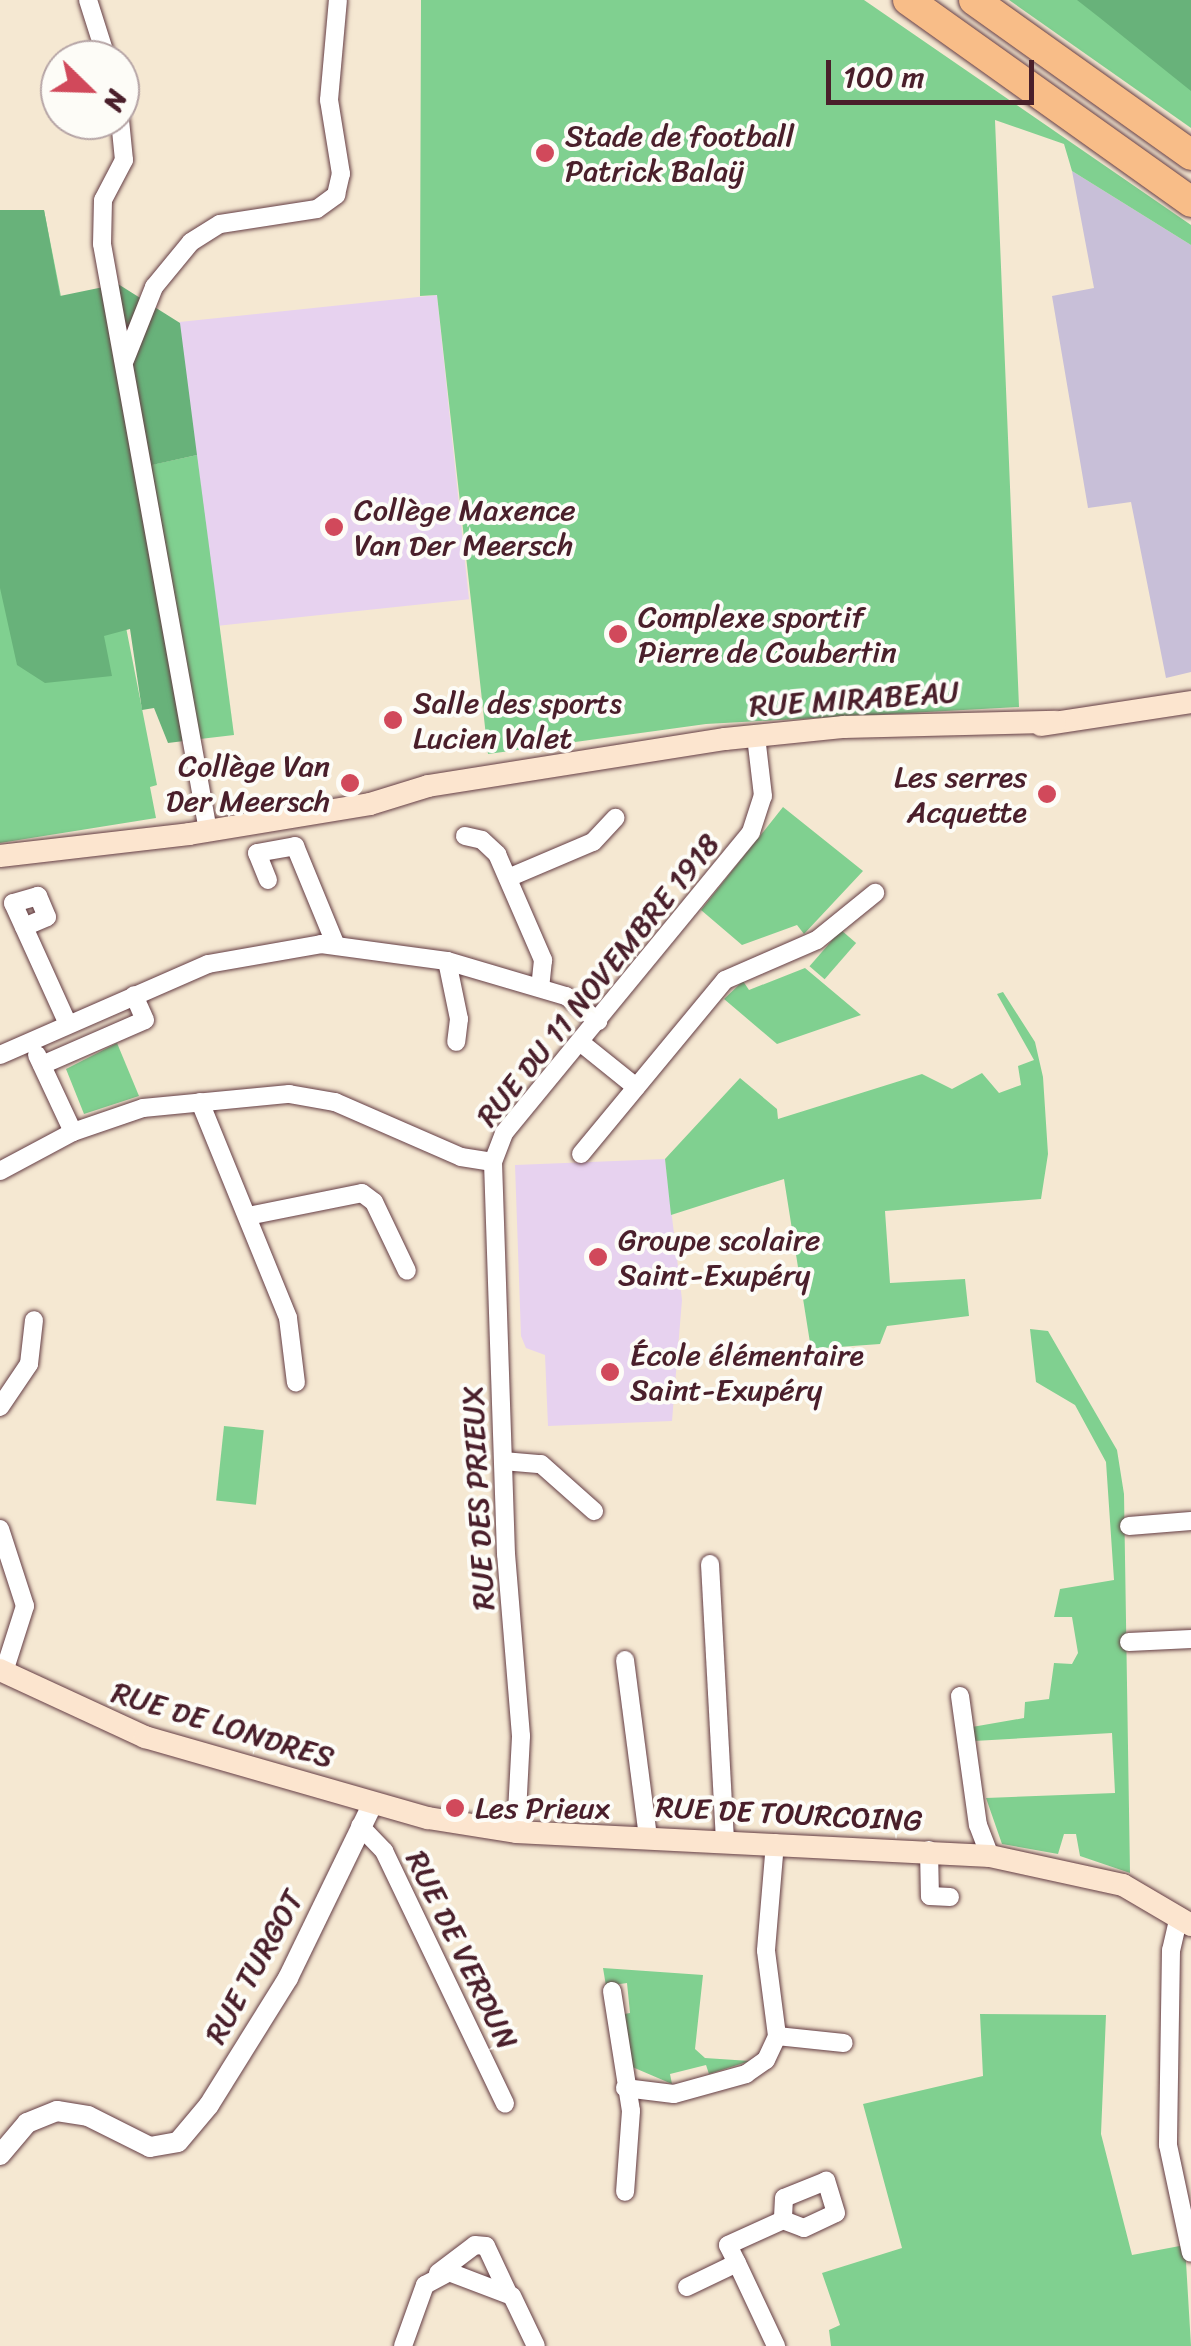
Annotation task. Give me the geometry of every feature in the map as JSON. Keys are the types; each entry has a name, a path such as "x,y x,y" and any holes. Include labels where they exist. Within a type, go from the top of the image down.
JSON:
{"highway":[{"path":"908,0 1191,202"},
{"path":"974,0 1191,155"}],"main road":[{"name":"RUE MIRABEAU","path":"0,856 370,804 428,786 659,752 757,741 1055,722 1191,702"},
{"name":"RUE DE LONDRES","path":"2,1671 144,1737 373,1802"},
{"name":"RUE DE TOURCOING","path":"373,1802 516,1832 990,1856 1124,1885 1185,1921"}],"street":[{"path":"88,0 101,40"},
{"path":"124,366 154,287 191,242 220,224 317,209 336,195 341,174 329,100 338,0"},
{"path":"122,140 124,160 100,219 207,825"},
{"name":"RUE DU 11 NOVEMBRE 1918","path":"0,1171 72,1132 143,1108 321,1097 462,1157 494,1162 504,1133 751,832 762,801 757,741"},
{"path":"508,878 593,842 615,818"},
{"path":"465,836 489,844 508,878 544,960 540,987"},
{"path":"268,880 257,853 295,846 335,943"},
{"path":"581,1154 719,987 748,968 817,940 875,893"},
{"path":"24,927 68,1024"},
{"path":"0,1055 134,995 232,957 335,943 448,961 540,987 572,999 598,1020"},
{"path":"448,961 456,1042"},
{"path":"42,1065 145,1020 134,995"},
{"path":"30,1041 72,1132"},
{"path":"580,1042 636,1087"},
{"path":"200,1102 288,1318 296,1383"},
{"name":"RUE DES PRIEUX","path":"494,1162 503,1461 521,1736 516,1832"},
{"path":"248,1216 362,1194 374,1202 407,1270"},
{"path":"0,1407 29,1364 34,1320"},
{"path":"503,1461 540,1464 594,1511"},
{"path":"1129,1526 1191,1521"},
{"name":"RUE DE LONDRES","path":"0,1529 25,1606 2,1671"},
{"path":"710,1564 725,1841"},
{"path":"1129,1642 1191,1639"},
{"path":"625,1660 648,1838"},
{"path":"960,1696 990,1856"},
{"name":"RUE TURGOT","path":"0,2155 27,2124 65,2110 150,2147 169,2148 209,2105 288,1978 373,1802"},
{"name":"RUE DE VERDUN","path":"360,1826 384,1851 504,2104"},
{"path":"625,2088 674,2094 739,2077 766,2060 777,2036 766,1950 775,1843"},
{"path":"928,1850 930,1896 950,1898"},
{"path":"1185,1921 1171,1950 1168,2131 1191,2253"},
{"path":"612,1992 631,2111 625,2192"},
{"path":"777,2036 844,2042"},
{"path":"776,2346 728,2246 784,2220"},
{"path":"402,2346 421,2292 434,2276 474,2245 486,2246 536,2346"},
{"path":"687,2286 736,2263"},
{"path":"434,2276 455,2273 508,2293"}],"shaded area":[{"path":"1072,171 1191,245 1191,672 1166,678 1131,502 1088,508 1052,296 1094,288"},
{"name":"Collège Maxence Van Der Meersch","path":"437,295 469,599 211,626 179,322"},
{"name":"Groupe scolaire Saint-Exupéry","path":"665,1159 682,1300 672,1421 548,1426 545,1355 526,1348 521,1336 515,1165"}],"green space":[{"path":"421,0 864,0 1191,225 1191,245 1072,171 1064,144 995,120 1019,707 706,724 488,754 437,295 420,296"},
{"path":"1009,0 1191,0 1191,128"},
{"path":"1077,0 1191,0 1191,91 1100,18"},
{"path":"0,210 44,210 157,785 150,787 156,818 0,843"},
{"path":"0,210 44,210 60,296 118,284 180,323 197,455 152,465 200,739 168,743 154,708 142,710 130,629 104,636 112,676 45,683 17,665 0,588"},
{"path":"197,455 234,735 200,739 151,465"},
{"path":"783,807 863,871 804,934 797,925 742,945 701,910"},
{"path":"841,930 856,943 825,979 810,966"},
{"path":"805,968 861,1015 777,1044 724,999 743,981 749,990"},
{"path":"1003,992 1035,1042 1043,1077 1048,1154 1041,1199 885,1211 890,1283 965,1279 969,1316 887,1326 880,1344 811,1349 784,1179 671,1215 665,1159 740,1078 777,1109 778,1119 922,1074 952,1089 982,1073 999,1093 1021,1085 1018,1066 1034,1060 997,994"},
{"path":"117,1043 139,1096 84,1114 66,1069"},
{"path":"1030,1329 1048,1331 1117,1450 1124,1494 1130,1873 1080,1856 1076,1834 1064,1834 1058,1854 1002,1844 986,1798 1115,1793 1112,1733 974,1741 972,1727 1024,1718 1025,1702 1049,1699 1054,1663 1072,1664 1078,1653 1072,1617 1054,1617 1060,1589 1114,1580 1106,1462 1075,1405 1036,1382"},
{"path":"224,1426 264,1430 256,1505 216,1501"},
{"path":"603,1968 703,1975 695,2049 705,2058 750,2061 709,2074 706,2065 670,2074 672,2084 630,2066 619,2015 630,2013 627,1983 606,1986"},
{"path":"980,2014 1106,2015 1101,2134 1132,2255 1185,2245 1191,2346 831,2346 829,2330 840,2325 822,2273 902,2248 863,2104 983,2076"}],"place":[{"name":"Stade de football Patrick Balaÿ","path":"545,153"},
{"name":"Collège Maxence Van Der Meersch","path":"334,527"},
{"name":"Complexe sportif Pierre de Coubertin","path":"618,634"},
{"name":"Salle des sports Lucien Valet","path":"393,720"},
{"name":"Collège Van Der Meersch","path":"350,783"},
{"name":"Les serres Acquette","path":"1047,794"},
{"name":"Groupe scolaire Saint-Exupéry","path":"598,1257"},
{"name":"École élémentaire Saint-Exupéry","path":"610,1372"},
{"name":"Les Prieux","path":"455,1808"}]}
